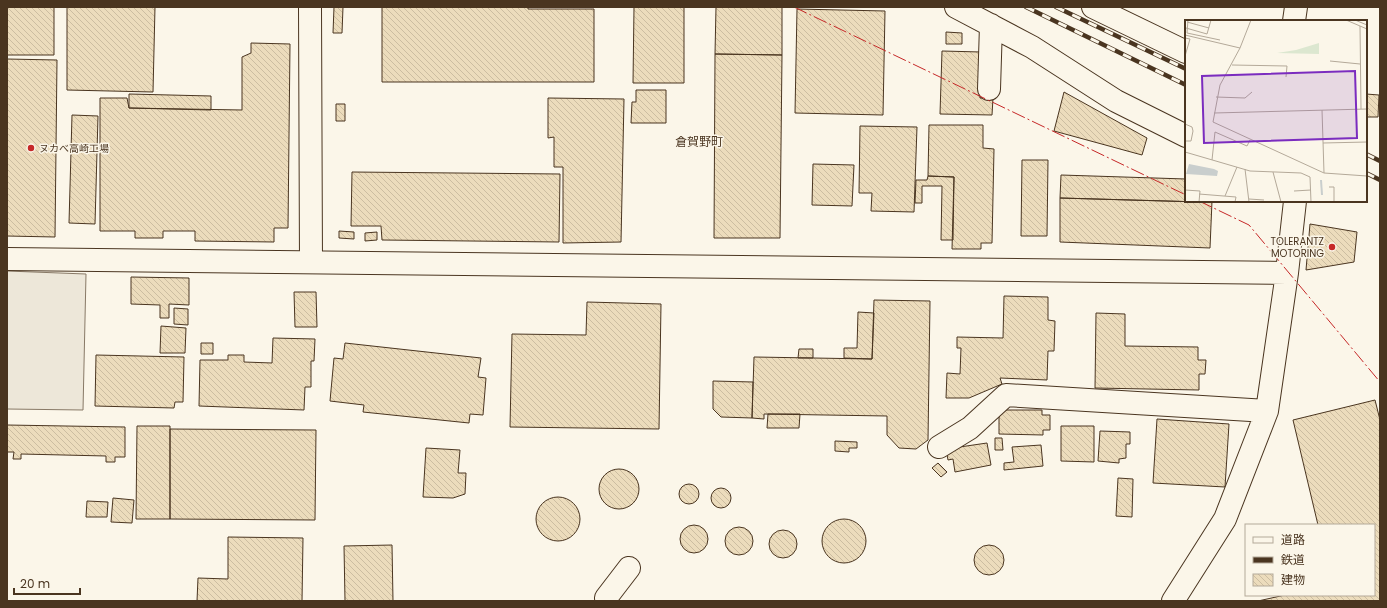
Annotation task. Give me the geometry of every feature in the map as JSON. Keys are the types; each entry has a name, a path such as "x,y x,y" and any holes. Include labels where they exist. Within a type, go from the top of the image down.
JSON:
{"street":[{"path":"310,7 311,262"},
{"path":"1093,7 1185,52"},
{"path":"1294,20 1296,7"},
{"path":"966,9 991,25 1032,47 1116,101 1185,136"},
{"path":"989,89 991,25"},
{"path":"1173,601 1225,519 1267,411 1287,273 1295,202"},
{"path":"7,259 1287,273"},
{"path":"939,447 970,428 1006,395 1267,411"},
{"path":"607,601 606,598 629,568"}],"shaded area":[{"path":"7,271 86,274 83,410 7,409"}],"building":[{"path":"7,7 54,7 54,55 7,55"},
{"path":"67,7 155,7 153,92 67,90"},
{"path":"334,7 343,7 342,33 333,33"},
{"path":"382,7 528,7 528,9 594,9 594,82 382,82"},
{"path":"634,7 684,7 684,83 633,83"},
{"path":"716,7 782,7 782,55 715,54"},
{"path":"797,9 885,11 883,115 795,113"},
{"path":"946,32 962,33 962,44 946,44"},
{"path":"251,43 290,44 288,228 274,228 274,242 195,241 195,231 163,231 163,238 135,238 135,231 100,231 100,98 127,98 129,108 242,110 242,57 251,53"},
{"path":"942,51 981,52 980,98 993,98 992,115 940,114"},
{"path":"715,54 782,55 780,238 714,238"},
{"name":"ヌカべ高崎工場","path":"7,59 57,60 55,237 7,236"},
{"path":"636,90 666,90 666,123 631,123 632,102 636,102"},
{"path":"1064,92 1147,138 1142,155 1054,131"},
{"path":"129,94 211,96 211,110 129,108"},
{"path":"1367,94 1379,95 1378,117 1367,117"},
{"path":"548,98 624,99 621,242 563,243 563,167 554,167 554,137 548,138"},
{"path":"336,104 345,104 345,121 336,121"},
{"path":"72,115 98,116 95,224 69,223"},
{"path":"929,125 983,125 983,148 994,149 992,243 981,243 981,249 952,249 954,177 928,176"},
{"path":"860,126 917,127 914,212 871,211 872,193 859,193"},
{"path":"1022,160 1048,160 1047,236 1021,236"},
{"path":"813,164 854,165 852,206 812,205"},
{"path":"352,172 560,174 559,242 382,240 381,226 351,226"},
{"path":"1061,175 1185,179 1185,202 1060,198"},
{"path":"928,176 954,177 953,240 941,240 942,186 922,186 922,203 915,203 916,180 927,180"},
{"path":"1060,198 1212,202 1210,248 1060,242"},
{"name":"TOLERANTZ MOTORING","path":"1310,224 1357,232 1354,262 1306,270"},
{"path":"339,231 354,232 354,239 339,238"},
{"path":"377,232 377,240 365,241 365,233"},
{"path":"131,277 189,278 189,305 169,304 169,318 160,318 160,305 131,304"},
{"path":"294,292 316,292 317,327 295,327"},
{"path":"1004,296 1048,297 1048,320 1055,321 1054,351 1048,351 1047,380 1000,378 1002,384 969,398 946,398 947,373 960,374 961,348 957,348 957,337 1003,338"},
{"path":"874,300 930,301 928,440 916,449 899,448 887,435 887,416 764,414 764,419 752,418 754,357 872,359"},
{"path":"587,302 661,304 659,429 510,427 512,334 586,335"},
{"path":"174,308 188,309 188,325 174,324"},
{"path":"858,312 874,313 872,359 844,358 844,348 857,348"},
{"path":"1096,313 1125,314 1125,346 1198,347 1198,360 1206,360 1205,374 1199,374 1199,390 1095,388"},
{"path":"161,326 186,328 185,353 160,353"},
{"path":"273,338 315,339 314,361 311,361 311,387 305,387 304,410 199,406 200,360 228,360 228,355 244,355 244,362 272,363"},
{"path":"201,343 213,343 213,354 201,354"},
{"path":"345,343 481,358 478,377 486,378 483,415 470,414 469,423 363,412 364,405 330,401 334,358 343,359"},
{"path":"799,349 813,349 813,358 798,358"},
{"path":"96,355 184,357 183,402 175,402 174,408 95,406"},
{"path":"713,381 753,382 752,418 721,417 713,409"},
{"path":"1375,400 1380,420 1380,601 1258,601 1280,596 1375,596 1375,524 1318,524 1293,420"},
{"path":"999,410 1042,410 1042,415 1050,415 1050,430 1043,430 1043,435 999,434"},
{"path":"768,414 800,414 799,428 767,428"},
{"path":"1157,419 1229,424 1225,487 1153,483"},
{"path":"7,425 125,427 125,457 115,457 115,462 106,462 106,456 21,454 21,459 13,459 14,452 7,452"},
{"path":"137,426 170,426 170,519 136,519"},
{"path":"1061,426 1094,426 1094,462 1061,461"},
{"path":"170,429 316,430 315,520 170,519"},
{"path":"1100,431 1130,432 1130,444 1126,444 1126,458 1119,459 1119,463 1098,461"},
{"path":"995,438 1002,438 1003,450 995,450"},
{"path":"835,441 857,442 857,448 849,448 849,452 835,451"},
{"path":"987,443 991,465 955,472 953,459 948,460 946,449"},
{"path":"1041,445 1043,466 1004,470 1004,463 1014,462 1012,447"},
{"path":"426,448 460,450 458,473 466,473 465,494 453,498 423,497"},
{"path":"938,463 947,472 941,477 932,468"},
{"path":"623,469 630,472 636,478 639,489 638,497 630,506 623,509 615,509 608,506 600,497 599,485 602,478 611,470"},
{"path":"1118,478 1133,479 1132,517 1116,516"},
{"path":"689,484 696,487 699,494 696,501 689,504 682,501 679,494 682,487"},
{"path":"721,488 728,491 731,498 728,505 721,508 714,505 711,498 714,491"},
{"path":"558,497 570,501 576,507 580,519 576,531 570,537 558,541 546,537 540,531 536,519 540,507 546,501"},
{"path":"113,498 134,500 132,523 111,522"},
{"path":"87,501 108,502 107,517 86,517"},
{"path":"840,519 848,519 860,525 866,537 866,545 860,557 848,563 840,563 828,557 822,545 822,537 828,525"},
{"path":"694,525 704,529 708,539 704,549 694,553 684,549 680,539 684,529"},
{"path":"739,527 749,531 753,541 749,551 739,555 729,551 725,541 729,531"},
{"path":"783,530 793,534 797,544 793,554 783,558 773,554 769,544 773,534"},
{"path":"228,537 303,538 302,601 197,601 198,578 228,579"},
{"path":"392,545 393,601 345,601 344,546"},
{"path":"989,545 995,546 1003,554 1003,566 995,574 989,575 983,574 975,566 974,560 975,554 983,546"}],"railway":[{"path":"1026,7 1185,85"},
{"path":"1056,7 1185,69"},
{"path":"1367,154 1380,161"},
{"path":"1367,174 1380,180"}],"power":[{"path":"794,7 1185,195"},
{"path":"1201,202 1249,225 1380,382"}],"place":[{"name":"ヌカべ高崎工場","path":"31,148"},
{"name":"TOLERANTZ MOTORING","path":"1332,247"}],"district":[{"name":"倉賀野町","path":"699,142"}]}
